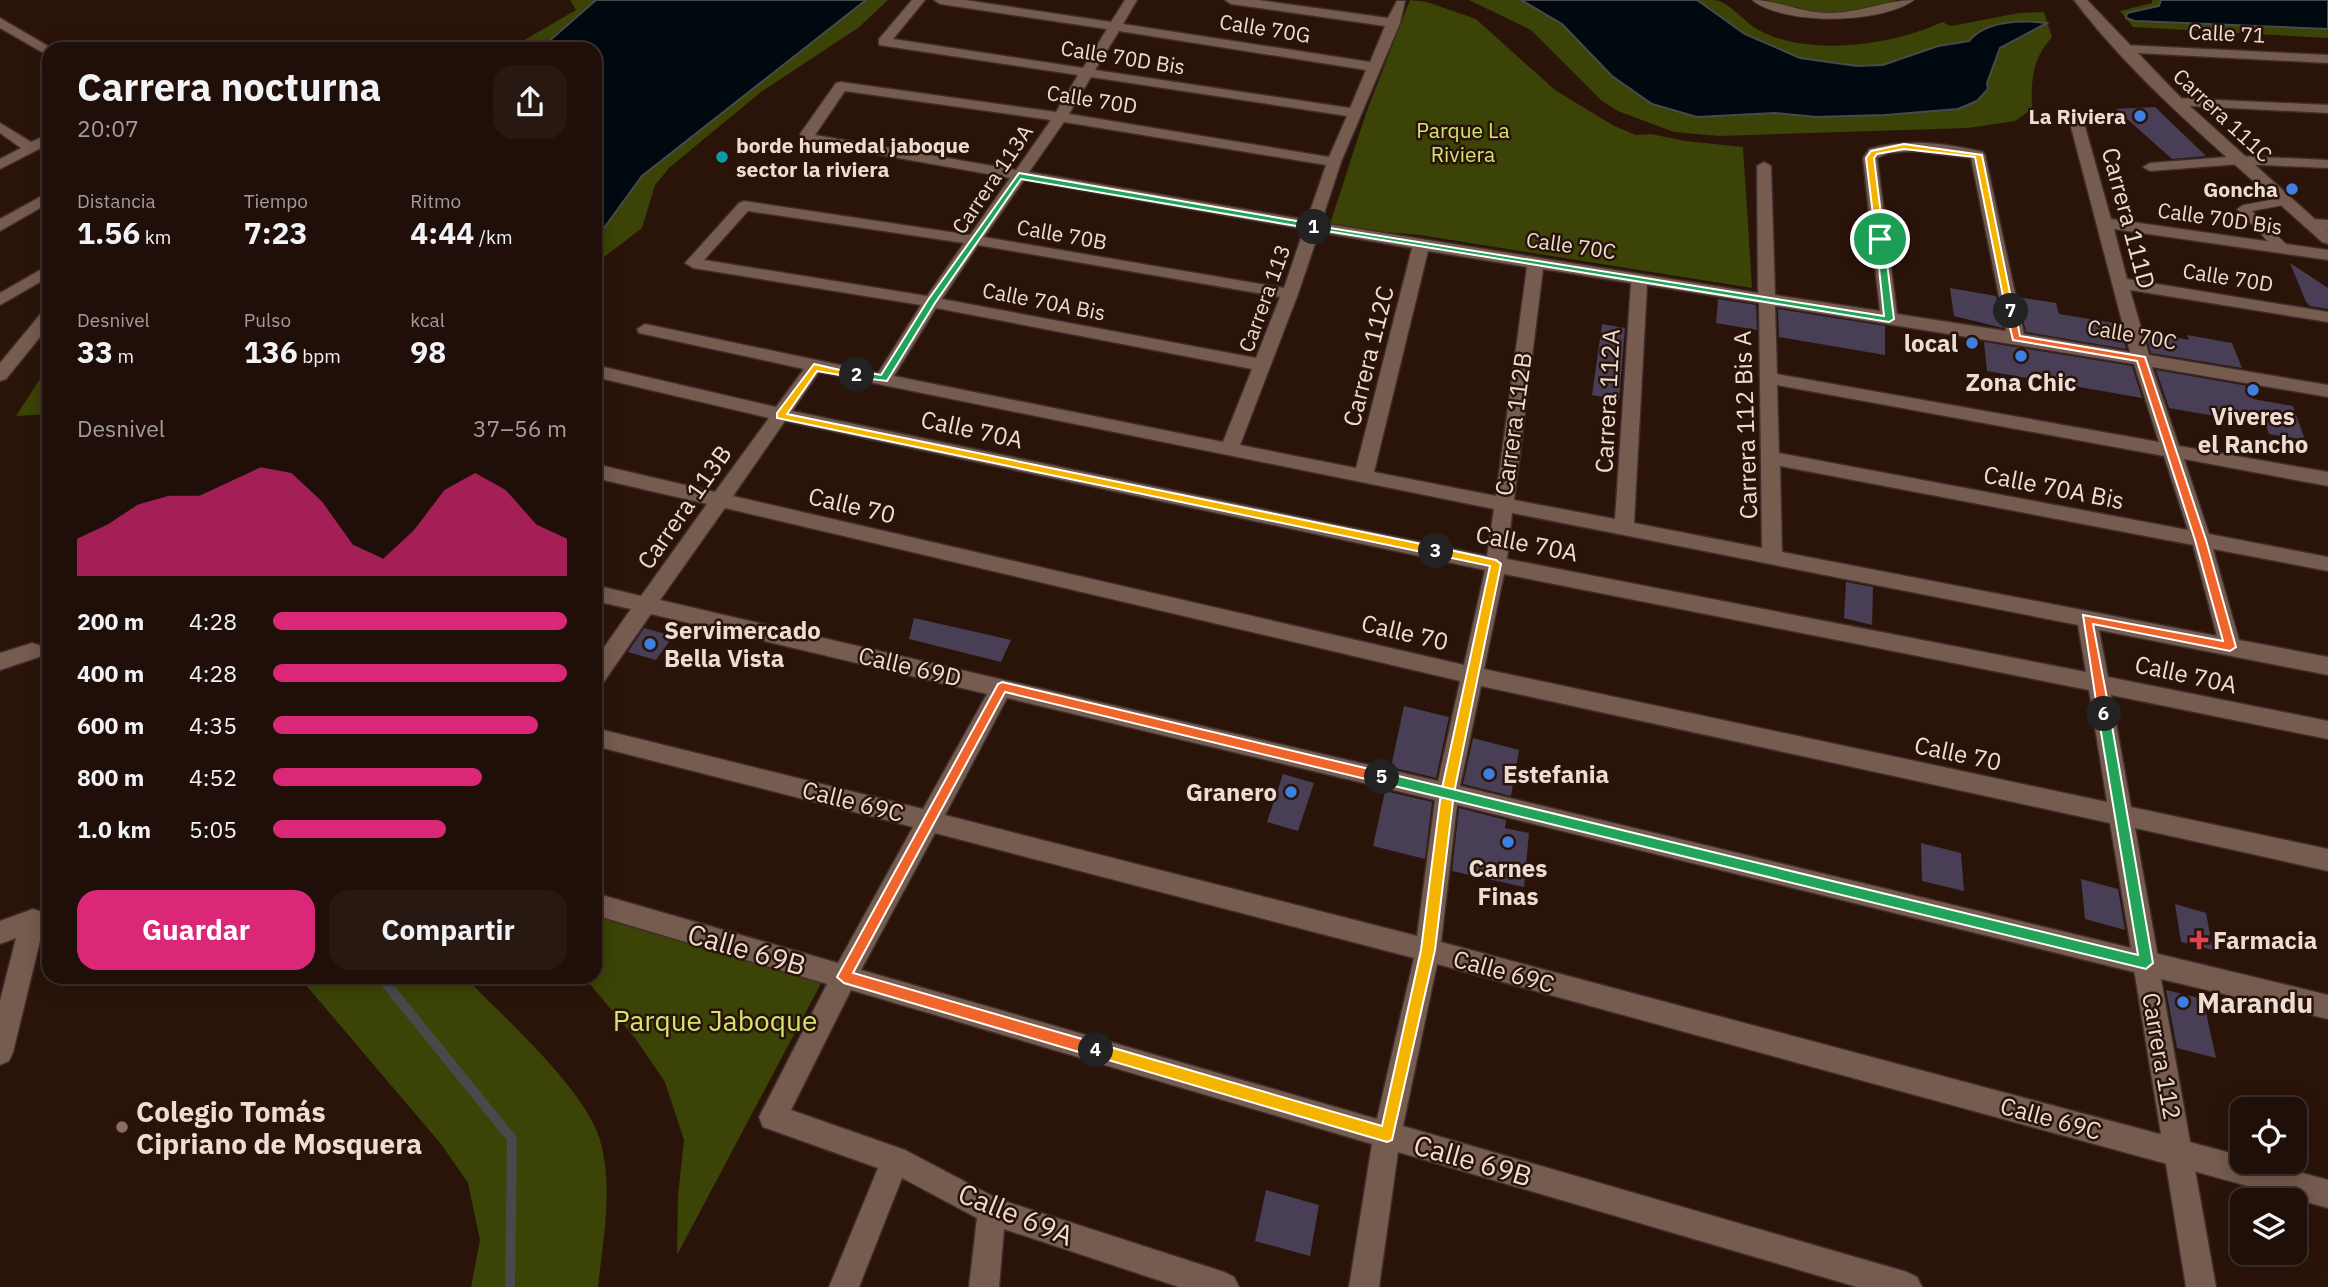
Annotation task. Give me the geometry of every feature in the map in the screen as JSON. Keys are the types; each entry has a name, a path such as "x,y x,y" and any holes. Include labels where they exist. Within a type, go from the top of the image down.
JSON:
{"street":[{"name":"Calle 70D Bis","path":"919,0 884,42 1356,113"},
{"name":"Calle 70G","path":"940,0 1376,67"},
{"name":"Carrera 113A","path":"883,379 931,302 1060,117 1084,73 1131,0"},
{"path":"1231,0 1394,23"},
{"name":"Carrera 111C","path":"2080,0 2124,50 2177,102 2328,239"},
{"name":"Carrera 113","path":"1229,449 1290,294 1334,163 1401,4"},
{"path":"0,22 42,48"},
{"name":"Calle 71","path":"2124,50 2328,59"},
{"name":"Calle 70D","path":"809,138 808,131 841,86 1060,117 1334,163"},
{"path":"2177,102 2328,110"},
{"name":"Carrera 111D","path":"2077,123 2141,359 2201,540 2230,647"},
{"path":"0,127 31,148"},
{"name":"Calle 70C","path":"809,138 1421,245 2016,338 2328,391"},
{"path":"0,165 42,142"},
{"path":"1889,319 1870,158 1874,152 1904,146 1978,155 2016,338"},
{"path":"2150,167 2240,160 2328,164"},
{"name":"Carrera 112 Bis A","path":"1764,166 1772,556"},
{"path":"0,226 42,201"},
{"name":"Calle 70B","path":"693,263 744,206 975,240 1290,294"},
{"name":"Calle 70D Bis","path":"2105,223 2328,255"},
{"name":"Calle 70D Bis","path":"2311,224 2328,225"},
{"name":"Carrera 112C","path":"1363,478 1421,245"},
{"name":"Calle 70A Bis","path":"693,263 931,302 1262,365"},
{"name":"Carrera 112B","path":"1364,1287 1387,1135 1428,950 1447,793 1496,564 1501,506 1536,263"},
{"path":"0,300 42,274"},
{"name":"Carrera 112A","path":"1624,527 1639,278"},
{"name":"Calle 70D","path":"2121,283 2328,317"},
{"path":"0,375 42,324"},
{"name":"Calle 70A","path":"645,329 814,367 1501,506 1624,527 2328,666"},
{"name":"Carrera 113B","path":"602,667 814,367"},
{"name":"Calle 70A","path":"602,373 781,416 1496,564 2328,730"},
{"path":"1769,378 2328,479"},
{"name":"Calle 70A Bis","path":"1771,458 2328,564"},
{"name":"Calle 70","path":"602,473 1471,675 2328,860"},
{"name":"Calle 69D","path":"602,595 1447,793 2328,1007"},
{"name":"Carrera 112","path":"2087,618 2201,1287"},
{"path":"0,662 32,651"},
{"path":"844,977 932,820 1002,687"},
{"name":"Calle 69C","path":"602,739 932,820 1428,950 2328,1194"},
{"name":"Calle 69B","path":"602,906 1907,1287"},
{"path":"0,933 33,920 0,1052"},
{"name":"Calle 69A","path":"844,977 772,1117 895,1160 992,1211 1224,1287"},
{"path":"844,1287 895,1160"},
{"path":"984,1287 992,1211"}],"lane":[{"path":"1758,0 1775,9 1803,15 1841,17 1870,13 1909,0"},
{"path":"2283,249 2243,209 2286,201"}],"green space":[{"path":"570,0 888,0 858,28 761,92 670,167 655,185 642,228 602,259 602,42 521,42 576,10"},
{"name":"Parque La Riviera","path":"1410,0 1427,2 1476,19 1555,90 1614,126 1636,135 1651,134 1685,141 1743,147 1752,288 1420,235 1311,226 1331,221 1366,113"},
{"path":"1469,0 1714,0 1731,8 1752,26 1777,38 1824,46 1900,37 1942,22 1951,26 2019,13 2044,12 2052,37 2040,53 2034,70 2032,109 2015,121 1968,128 1719,136 1674,132 1618,111 1602,101 1531,30"},
{"path":"1763,0 1897,0 1866,10 1812,13 1794,11"},
{"path":"2152,0 2328,0 2328,38 2133,27 2120,11 2152,3"},
{"path":"42,376 42,414 16,416"},
{"name":"Parque Jaboque","path":"602,909 826,974 677,1255 678,1196 684,1140 665,1082 635,1038 590,984 602,984"},
{"path":"305,984 472,984 520,1032 576,1096 599,1137 607,1193 598,1287 471,1287 480,1240 468,1183 441,1144"}],"shaded area":[{"path":"596,0 866,0 642,176 602,230 602,42 548,42"},
{"path":"1521,0 1697,0 1745,34 1800,58 1857,66 1883,65 1938,46 1969,41 1976,34 1995,25 2016,22 2047,23 2000,48 1987,83 1988,89 1977,101 1958,109 1885,115 1816,117 1775,113 1697,117 1652,104 1612,76 1562,24"},
{"path":"2161,0 2328,0 2328,29 2135,21 2126,18 2127,13 2159,6"}],"building":[{"path":"2155,107 2206,156 2172,159 2116,109"},
{"path":"2290,263 2328,288 2328,309 2310,306 2306,302"},
{"path":"1950,288 1996,296 2003,328 1954,316"},
{"path":"1718,299 1756,305 1757,330 1716,323"},
{"path":"2019,299 2056,303 2059,314 2120,324 2126,349 2026,332"},
{"path":"1778,309 1885,326 1885,355 1779,337"},
{"path":"1602,324 1625,328 1619,400 1592,395"},
{"path":"2145,331 2189,340 2187,335 2232,343 2242,368 2151,353"},
{"path":"1984,342 2132,366 2142,398 1987,371"},
{"path":"2156,370 2248,386 2253,399 2293,406 2305,440 2269,434 2266,425 2169,408"},
{"path":"1846,582 1873,587 1872,625 1844,618"},
{"path":"914,618 1011,640 1001,662 909,639"},
{"name":"Servimercado Bella Vista","path":"644,628 673,636 656,660 628,652"},
{"path":"1404,706 1449,717 1436,778 1391,767"},
{"path":"1473,738 1519,750 1511,796 1463,784"},
{"path":"1283,774 1314,783 1298,831 1267,822"},
{"path":"1385,791 1432,802 1425,859 1373,846"},
{"path":"1459,808 1506,820 1505,828 1529,833 1524,887 1452,871"},
{"path":"1921,843 1961,853 1964,891 1922,881"},
{"path":"2081,879 2118,889 2125,930 2085,919"},
{"path":"2175,904 2206,913 2213,950 2181,942"},
{"path":"2166,990 2203,999 2216,1058 2177,1048"},
{"path":"1266,1190 1319,1205 1310,1256 1255,1241"}],"waterway":[{"path":"386,984 512,1139 510,1287"}],"place":[{"name":"La Riviera","path":"2140,116"},
{"name":"borde humedal jaboque sector la riviera","path":"722,157"},
{"name":"Goncha","path":"2292,189"},
{"name":"local","path":"1972,343"},
{"name":"Zona Chic","path":"2021,356"},
{"name":"Viveres el Rancho","path":"2253,390"},
{"name":"Servimercado Bella Vista","path":"650,644"},
{"name":"Estefania","path":"1489,774"},
{"name":"Granero","path":"1291,792"},
{"name":"Carnes Finas","path":"1508,842"},
{"name":"Farmacia","path":"2199,940"},
{"name":"Marandu","path":"2183,1002"},
{"name":"Colegio Tomás Cipriano de Mosquera","path":"122,1127"}],"route":[{"path":"1880,239 1870,158 1874,152 1904,146 1978,155 2016,338 2141,359 2201,540 2230,647 2087,618 2146,963 1447,793 1002,687 932,820 844,977 1387,1135 1428,950 1447,793 1496,564 781,416 814,367 883,379 931,302 1019,176 1421,245 1889,319 1880,239"}]}
